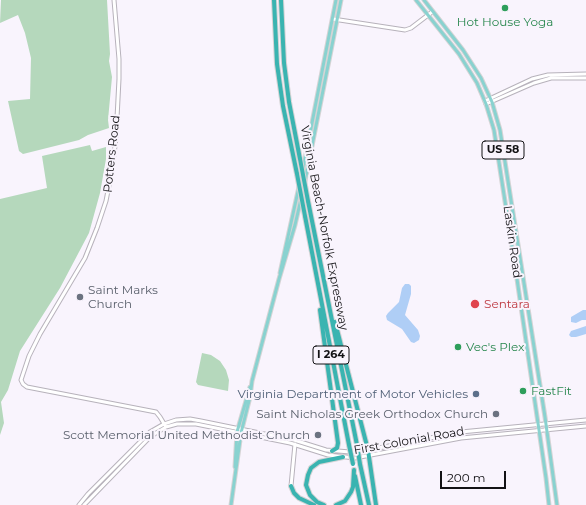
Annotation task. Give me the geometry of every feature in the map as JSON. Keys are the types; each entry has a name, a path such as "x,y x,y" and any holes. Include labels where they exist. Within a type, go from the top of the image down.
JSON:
{"highway":[{"name":"Virginia Beach-Norfolk Expressway","path":"274,0 277,64 283,106 361,505"},
{"name":"Virginia Beach-Norfolk Expressway","path":"280,0 284,63 289,102 369,505"},
{"path":"314,264 338,444 337,448 332,451"},
{"path":"326,290 368,450 376,505"},
{"path":"324,505 317,502 310,495 306,485 308,475 311,468 319,462 343,457"},
{"path":"336,505 345,501 351,492 354,470"},
{"path":"291,486 296,496 314,505"}],"main road":[{"name":"Potters Road","path":"114,0 119,59 119,79 116,138 107,196 101,220 89,248 40,334 21,380 27,387 156,412 165,425"},
{"path":"335,19 336,0"},
{"path":"231,505 235,473 234,460 239,430 303,193 335,19 341,0"},
{"name":"Laskin Road","path":"416,0 460,56 477,82 486,102 494,130 503,183 549,505"},
{"name":"Laskin Road","path":"424,0 465,52 481,78 491,100 500,130 513,202 557,505"},
{"path":"335,19 405,30 411,28 432,12"},
{"path":"491,100 532,79 548,74 586,74"},
{"path":"486,102 551,78 586,78"},
{"name":"First Colonial Road","path":"165,425 190,423 239,430 332,451 350,452 368,450 461,432 586,420"},
{"path":"79,505 88,494 145,437 153,430 165,425"},
{"path":"84,505 146,441 165,425"},
{"name":"First Colonial Road","path":"295,443 328,455 355,458 461,438 586,426"},
{"path":"419,446 421,442 430,438"},
{"path":"405,449 416,444 417,440"},
{"path":"291,486 295,443"}],"green space":[{"path":"1,0 107,0 110,54 109,61 112,77 108,120 109,128 88,135 79,140 23,154 19,151 8,101 30,99 31,58 25,33 18,15 0,23"},
{"path":"90,145 92,151 106,147 106,159 100,193 89,233 60,288 20,351 8,390 1,402 4,423 0,435 0,199 47,188 42,156"},
{"path":"202,353 211,355 220,361 226,370 229,380 228,391 198,385 196,382"}],"water":[{"path":"405,284 409,284 411,286 411,294 405,315 418,330 420,336 419,340 414,343 411,342 402,329 387,320 386,316 399,302 402,288"},
{"path":"583,310 586,310 586,320 576,323 571,322 571,317"},
{"path":"586,326 586,334 576,337 571,337 569,335 571,331"}],"place":[{"name":"Hot House Yoga","path":"505,8"},
{"name":"Saint Marks Church","path":"80,297"},
{"name":"Sentara","path":"475,304"},
{"name":"Vec's Plex","path":"458,347"},
{"name":"FastFit","path":"523,391"},
{"name":"Virginia Department of Motor Vehicles","path":"476,394"},
{"name":"Saint Nicholas Greek Orthodox Church","path":"496,414"},
{"name":"Scott Memorial United Methodist Church","path":"318,435"}]}
